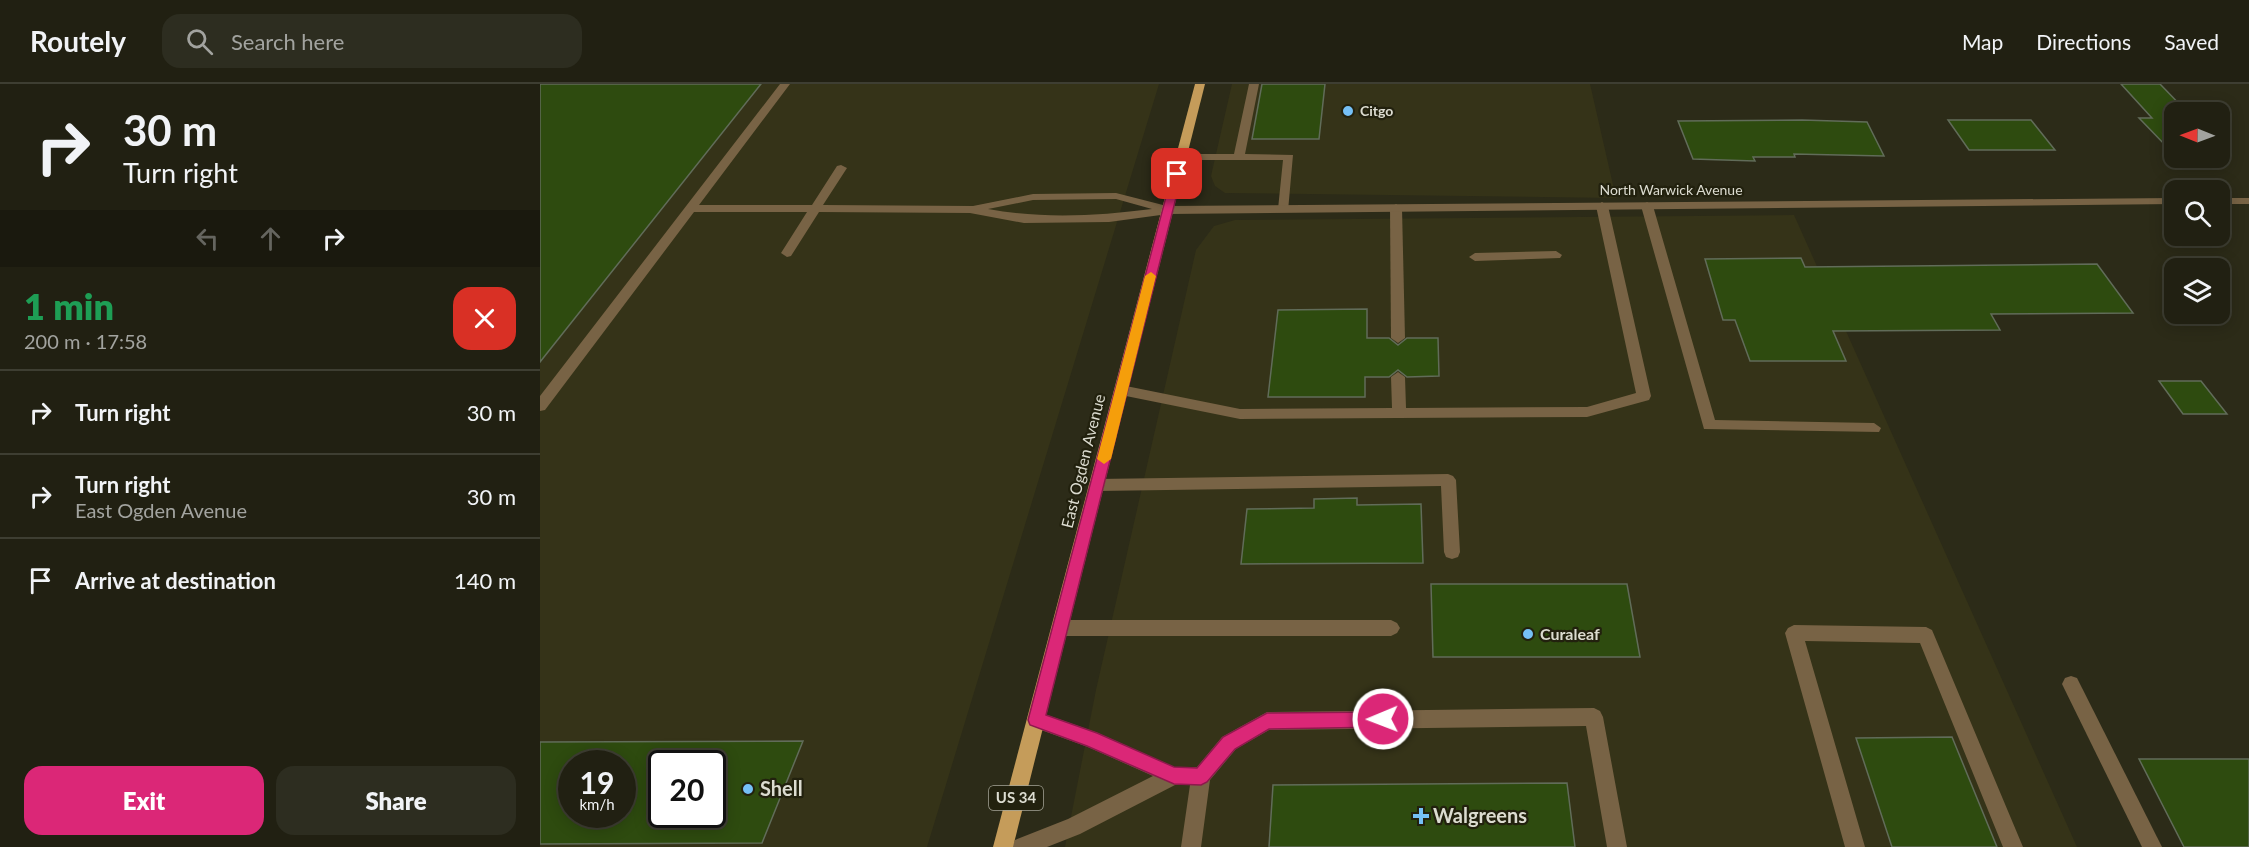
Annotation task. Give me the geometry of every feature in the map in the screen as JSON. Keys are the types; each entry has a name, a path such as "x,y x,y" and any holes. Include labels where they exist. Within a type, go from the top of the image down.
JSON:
{"main road":[{"name":"East Ogden Avenue","path":"1003,847 1200,84"}],"street":[{"path":"540,406 785,84"},
{"path":"1239,157 1254,84"},
{"path":"1181,157 1289,157 1284,209"},
{"path":"787,253 842,168"},
{"path":"970,209 1032,196 1116,196 1168,210"},
{"name":"North Warwick Avenue","path":"1168,210 2164,201"},
{"path":"2230,201 2249,201"},
{"path":"1121,390 1240,414 1587,412 1644,396 1602,206"},
{"path":"1647,206 1709,425 1874,428"},
{"path":"691,208 970,209 1024,219 1109,218 1168,210"},
{"path":"1396,208 1398,338"},
{"path":"1475,257 1556,255"},
{"path":"1398,377 1399,413"},
{"path":"1097,485 1448,480 1452,552"},
{"path":"1060,628 1391,628"},
{"path":"1856,847 1794,633 1926,635 2013,847"},
{"path":"2071,684 2152,847"},
{"path":"1191,847 1201,776 1229,743 1267,721 1594,717 1617,847"},
{"path":"1036,720 1091,739 1174,776 1201,776"},
{"path":"1022,847 1073,826 1174,776"}],"shaded area":[{"path":"540,84 1159,84 927,847 540,847"},
{"path":"1232,84 1590,84 1616,198 1225,193 1215,186 1211,176"},
{"path":"1794,215 2077,847 1065,847 1096,690 1196,250 1214,226 1235,220"}],"building":[{"path":"540,84 761,84 540,362"},
{"name":"Citgo","path":"1262,84 1325,84 1319,139 1252,139"},
{"path":"2121,84 2160,84 2177,102 2164,102 2164,144 2139,118 2152,118"},
{"path":"1948,120 2031,120 2055,150 1969,150"},
{"path":"1678,121 1867,122 1884,156 1794,154 1795,157 1753,157 1755,161 1693,159"},
{"path":"1801,258 1805,267 2097,264 2133,313 1991,314 2000,330 1833,331 1846,361 1750,361 1735,320 1723,320 1705,259"},
{"path":"1367,309 1367,338 1389,338 1398,345 1407,338 1438,338 1439,376 1407,377 1398,370 1389,377 1365,377 1365,397 1268,397 1278,310"},
{"path":"2159,381 2201,381 2227,414 2183,414"},
{"path":"1357,498 1357,505 1421,504 1423,563 1241,564 1247,509 1314,508 1314,499"},
{"path":"1431,584 1627,584 1640,657 1433,657"},
{"path":"1952,737 1997,847 1892,847 1856,738"},
{"name":"Shell","path":"803,741 762,843 540,844 540,742"},
{"path":"2139,759 2249,759 2249,847 2184,847"},
{"name":"Walgreens","path":"1567,783 1575,847 1269,847 1273,785"}],"slow traffic":[{"path":"1104,459 1151,276"}],"place":[{"name":"Citgo","path":"1348,111"},
{"name":"Curaleaf","path":"1528,634"},
{"name":"Shell","path":"748,789"},
{"name":"Walgreens","path":"1421,816"}],"route":[{"path":"1177,174 1036,720 1124,752 1174,776 1201,776 1229,743 1267,721 1383,719"}]}
